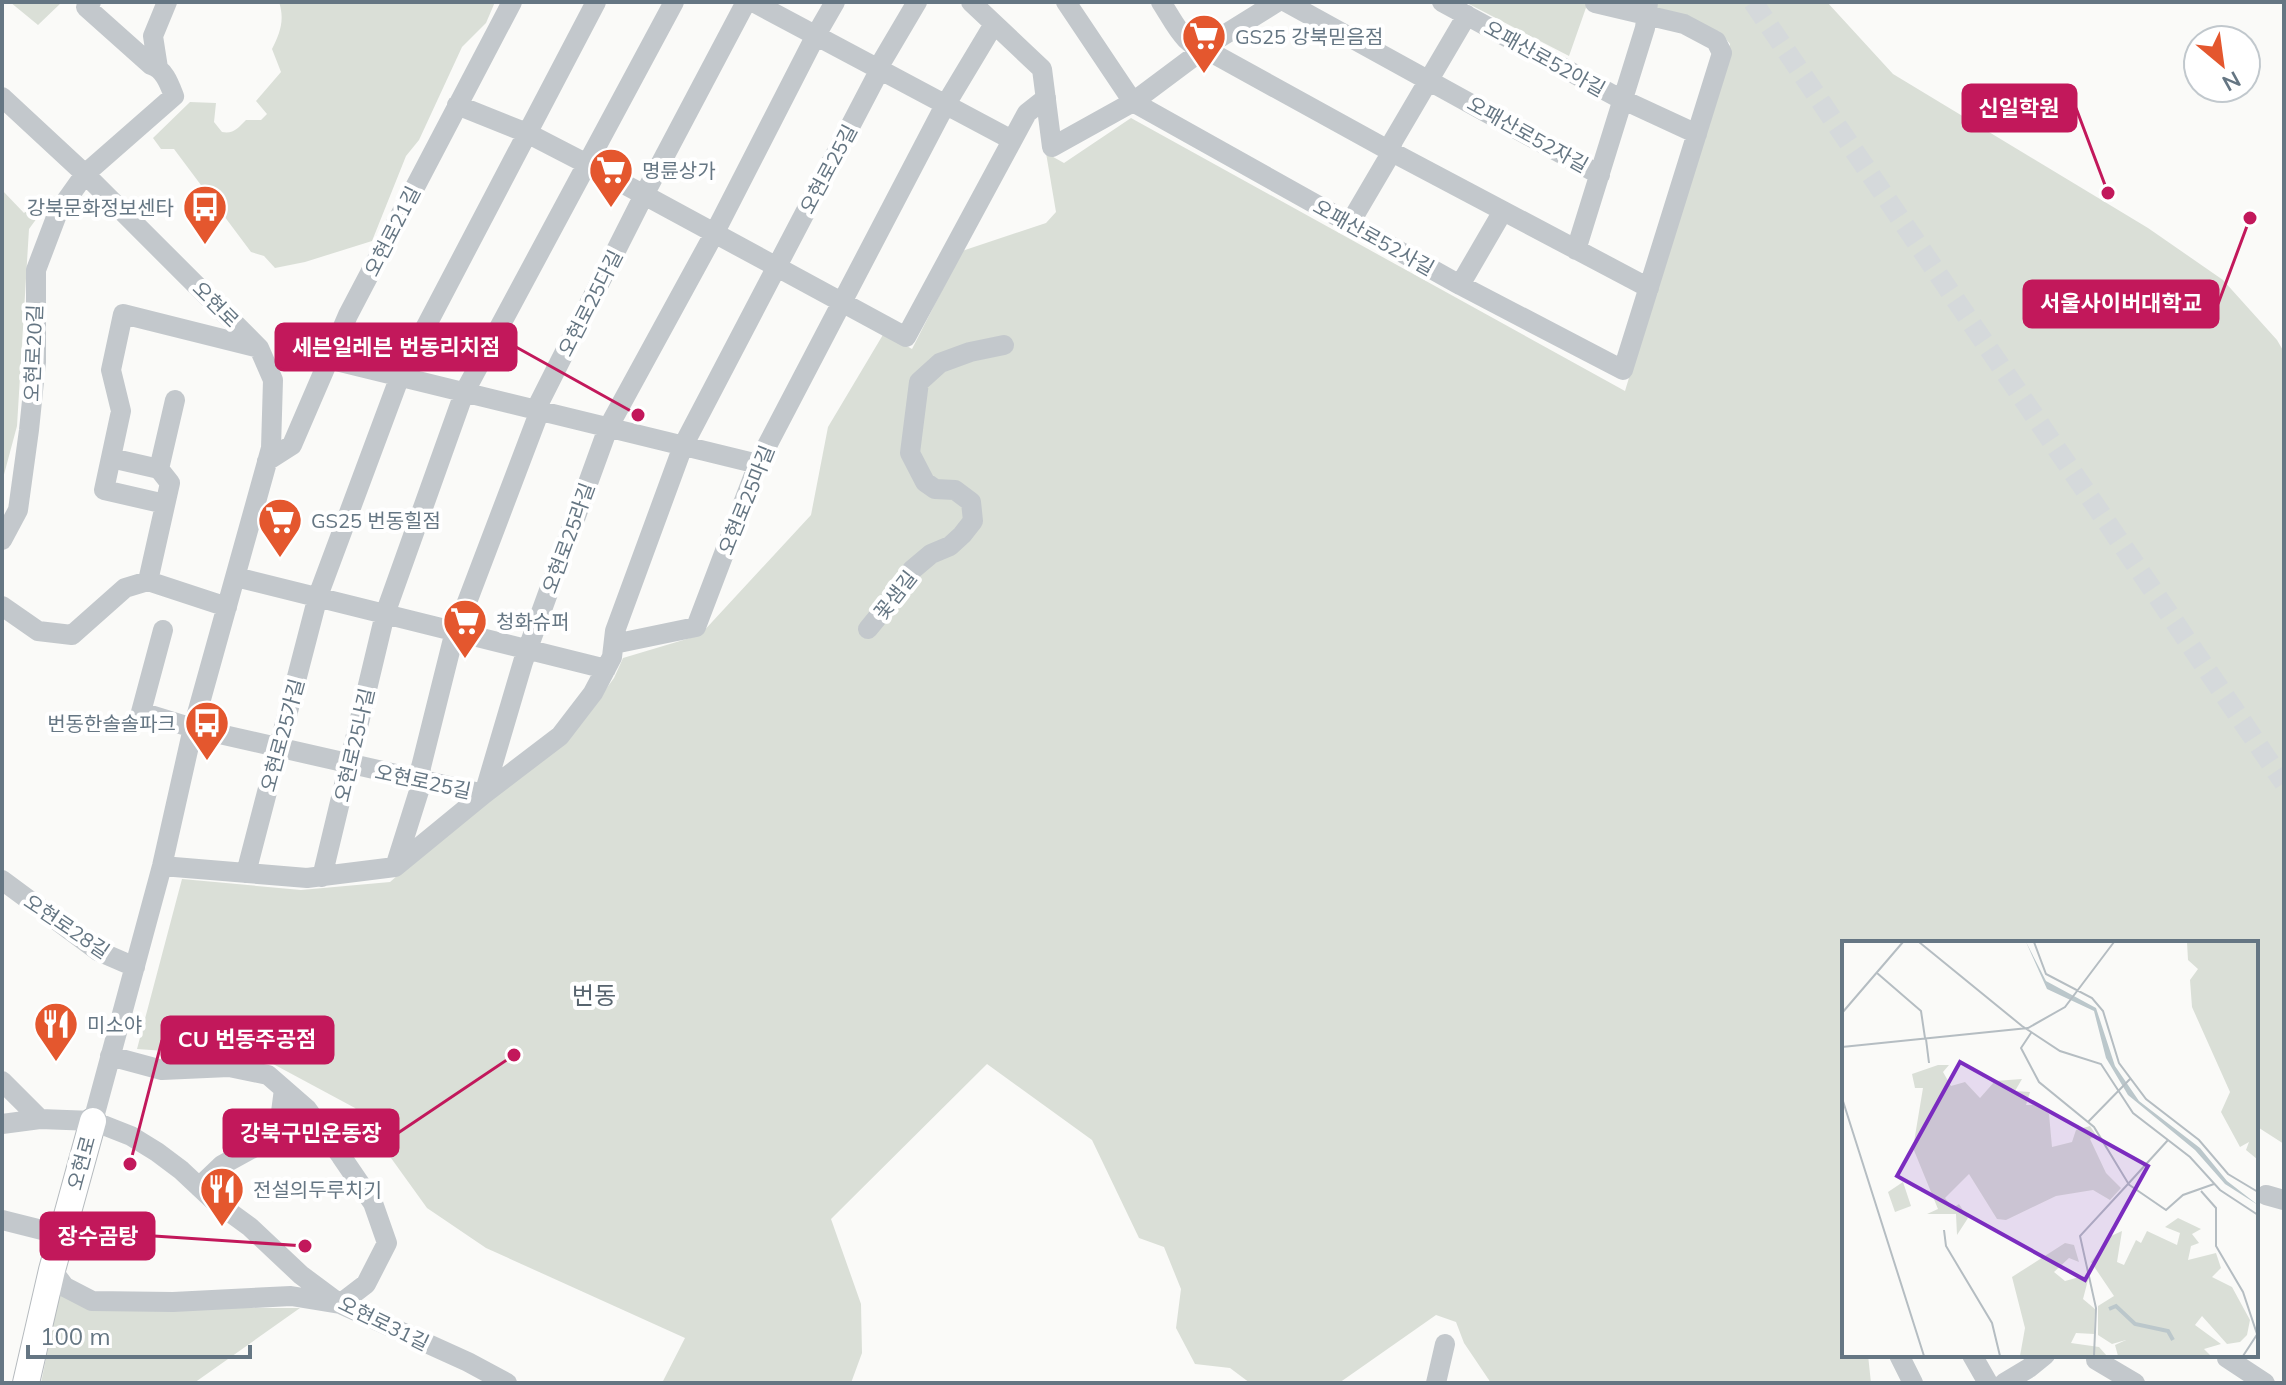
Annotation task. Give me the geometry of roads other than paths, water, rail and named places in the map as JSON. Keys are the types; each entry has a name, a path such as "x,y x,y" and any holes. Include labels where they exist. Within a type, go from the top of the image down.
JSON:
{"main road":[{"name":"오현로","path":"26,1383 52,1270 93,1121"}],"street":[{"path":"91,2 86,7 97,18 158,68"},
{"path":"158,68 153,36 167,2"},
{"name":"오현로21길","path":"267,461 292,445 348,315 512,2"},
{"name":"오현로25가길","path":"246,873 318,596 400,376 596,2"},
{"name":"오현로25나길","path":"322,877 385,614 464,393 674,2"},
{"name":"오현로25다길","path":"395,867 419,791 421,767 456,630 539,411 538,405 746,2"},
{"path":"753,2 1012,140"},
{"name":"오현로25라길","path":"484,794 528,648 608,428 835,2"},
{"name":"오현로25길","path":"193,728 484,794 560,736 593,693 612,657 615,631 683,446 917,2"},
{"path":"971,2 1042,69 1052,147 1133,102 1216,40 1277,2"},
{"path":"1066,2 1133,102"},
{"path":"1161,2 1187,42 1202,51 1214,54 1649,288"},
{"name":"오패산로52자길","path":"1286,2 1600,175 1576,250"},
{"name":"오패산로52아길","path":"1442,2 1623,100 1697,134"},
{"name":"오패산로52사길","path":"1133,102 1460,285 1623,370 1722,53 1716,41 1647,8 1595,3"},
{"name":"오패산로52아길","path":"1600,175 1645,28 1647,8"},
{"name":"오패산로52아길","path":"1429,79 1467,15"},
{"name":"오현로25마길","path":"614,644 696,627 758,464 945,104 994,24"},
{"name":"오현로20길","path":"2,540 18,510 29,430 36,362 36,270 58,212 85,174 174,96 169,82 158,68"},
{"path":"1350,223 1429,79"},
{"name":"오현로","path":"2,97 85,174 259,348 273,380 271,448 193,728 162,866 93,1121"},
{"path":"457,105 527,133 587,164 906,337 1027,113 1046,98"},
{"path":"1460,285 1503,211"},
{"path":"165,504 104,490 121,411 111,370 123,314 259,348"},
{"name":"꽃샘길","path":"868,629 912,570 931,554 950,546 973,521 971,502 955,490 935,489 925,482 910,453 919,382 940,363 970,352 1004,345"},
{"path":"328,359 758,464"},
{"path":"159,469 175,400"},
{"path":"111,458 159,469 170,483 148,581"},
{"path":"236,577 606,669"},
{"path":"2,606 38,631 72,635 125,588 148,581 227,607"},
{"path":"163,630 141,712 193,728"},
{"path":"162,866 307,878 395,867 484,794"},
{"name":"오현로28길","path":"2,880 98,951 135,967"},
{"path":"52,1270 65,1287 92,1301 173,1302 291,1296 340,1304 366,1284 387,1243 373,1203 307,1109 268,1075 229,1067 162,1070 110,1056"},
{"path":"2,1081 40,1119"},
{"path":"199,1187 222,1165 264,1142 280,1120 284,1089"},
{"name":"오현로31길","path":"2,1124 40,1119 93,1121 131,1136 157,1152 250,1227 301,1275 340,1304 507,1383"},
{"path":"2,1220 62,1235"},
{"path":"1436,1383 1445,1344"},
{"path":"1900,1357 1913,1383"},
{"path":"1973,1357 1988,1383"},
{"path":"2004,1383 2043,1357"},
{"path":"2099,1357 2096,1360 2135,1383"},
{"path":"2227,1357 2265,1383"}],"tunnel":[{"path":"1753,2 2284,783"}],"place":[{"name":"GS25 강북믿음점","path":"1204,75"},
{"name":"신일학원","path":"2108,193"},
{"name":"명륜상가","path":"611,209"},
{"name":"서울사이버대학교","path":"2250,218"},
{"name":"강북문화정보센타","path":"205,246"},
{"name":"세븐일레븐 번동리치점","path":"638,415"},
{"name":"GS25 번동힐점","path":"280,559"},
{"name":"청화슈퍼","path":"465,660"},
{"name":"번동한솔솔파크","path":"207,762"},
{"name":"강북구민운동장","path":"514,1055"},
{"name":"미소야","path":"56,1063"},
{"name":"CU 번동주공점","path":"130,1164"},
{"name":"전설의두루치기","path":"222,1228"},
{"name":"장수곰탕","path":"305,1246"}],"district":[{"name":"번동","path":"594,995"}]}
